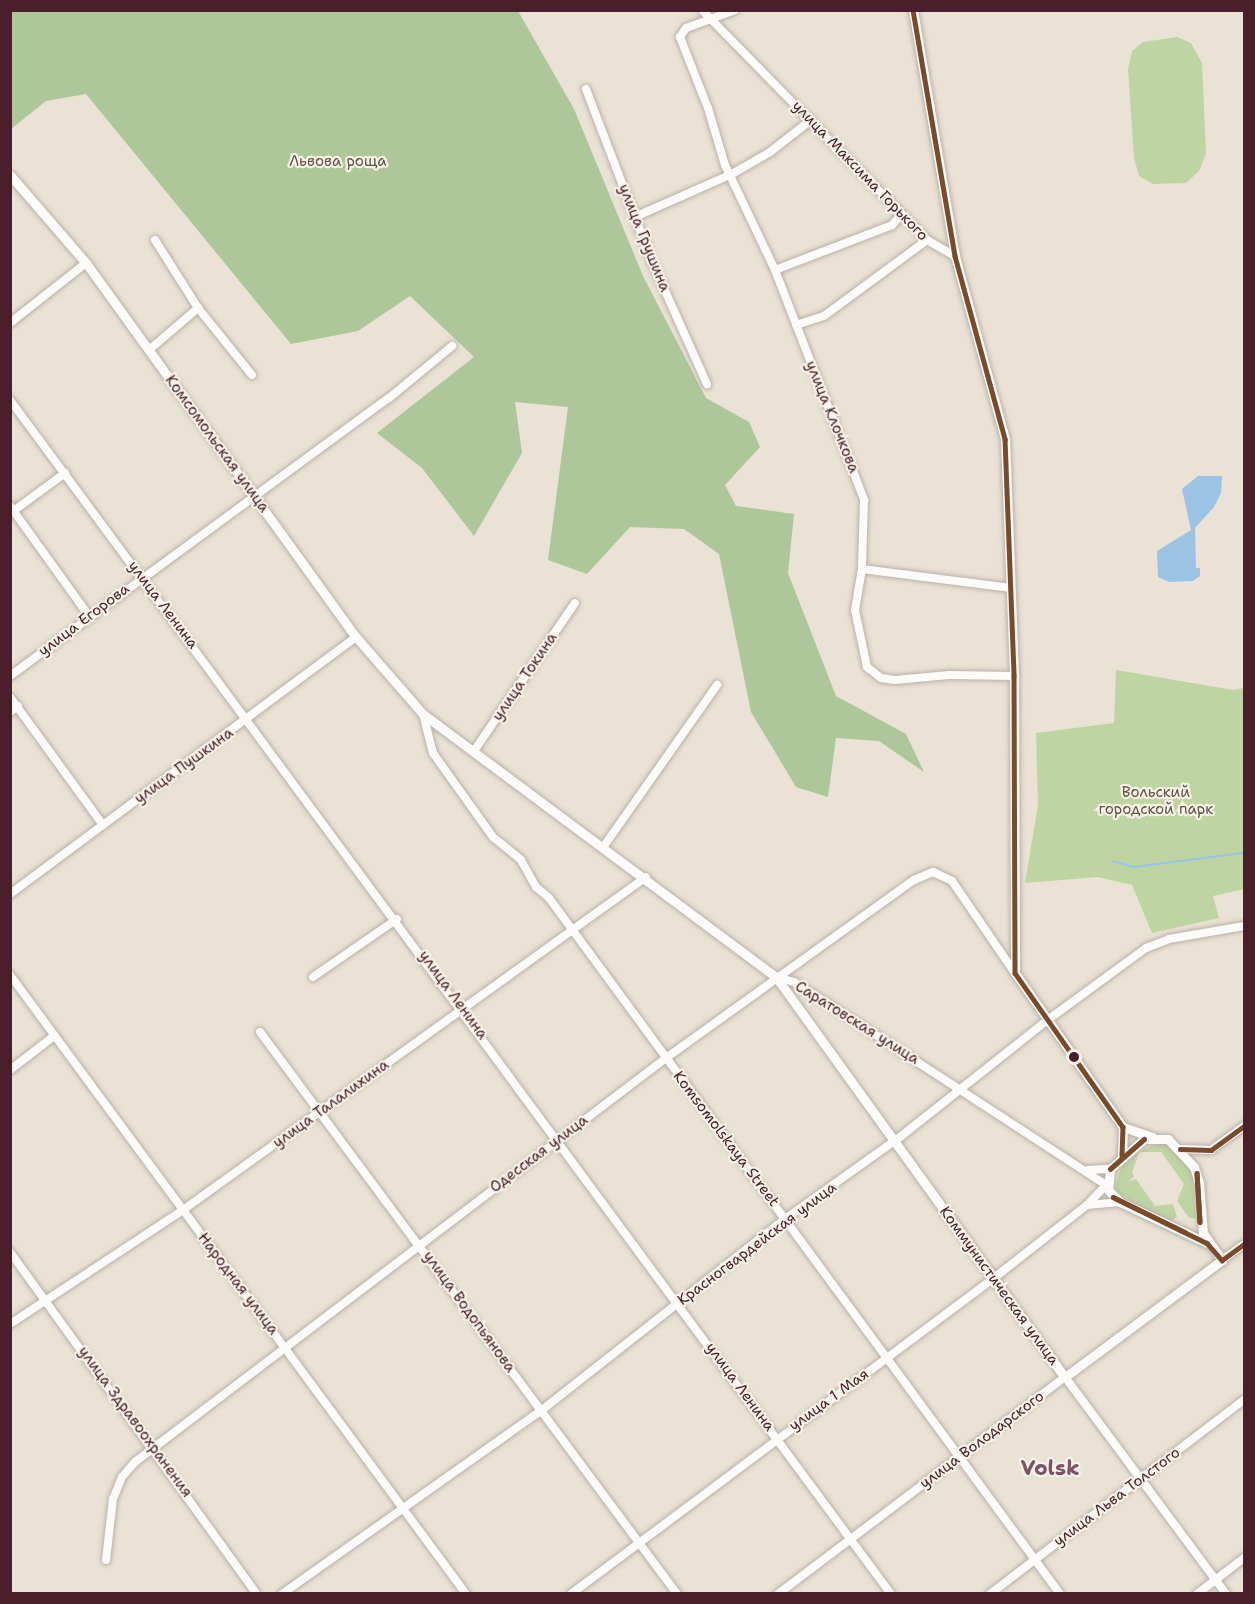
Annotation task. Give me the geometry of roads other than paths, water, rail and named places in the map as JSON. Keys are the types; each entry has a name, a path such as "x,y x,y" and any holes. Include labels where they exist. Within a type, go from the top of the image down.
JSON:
{"main road":[{"path":"913,10 955,256 1005,439 1014,676 1015,974 1123,1127 1152,1137 1168,1139 1180,1149 1197,1173 1200,1222 1207,1243"},
{"name":"Комсомольская улица","path":"10,175 86,263 356,637 423,714"},
{"name":"Саратовская улица","path":"423,714 646,877 776,977"},
{"name":"Коммунистическая улица","path":"776,977 1065,1377"},
{"path":"1122,1156 1123,1127"},
{"path":"1152,1137 1122,1156 1110,1169 1106,1185 1120,1202 1207,1243 1222,1260"},
{"path":"1185,1232 1200,1222"},
{"name":"улица Володарского","path":"1065,1377 1222,1260"}],"street":[{"name":"улица Максима Горького","path":"702,10 710,15 901,215 927,240 955,256"},
{"path":"710,15 733,11"},
{"name":"улица Клочкова","path":"710,15 686,28 680,37 708,108 726,165 775,270 864,500 862,569 855,610 867,667 872,674 895,680 949,675 1014,676"},
{"name":"улица Грушина","path":"586,89 637,216 653,264 707,384"},
{"path":"637,216 732,174 770,153 811,120"},
{"path":"775,270 891,225 901,215"},
{"path":"155,240 198,308 252,375"},
{"path":"796,325 824,316 927,240"},
{"path":"10,323 86,263"},
{"path":"149,350 198,308"},
{"name":"улица Егорова","path":"10,676 363,417 452,346"},
{"name":"улица Ленина","path":"10,400 397,919 891,1593"},
{"path":"65,473 12,510 89,616"},
{"path":"862,569 1011,588"},
{"name":"улица Токина","path":"474,751 575,603"},
{"name":"улица Пушкина","path":"10,894 356,637"},
{"path":"604,846 717,685"},
{"path":"10,697 103,825"},
{"path":"10,712 18,706"},
{"name":"Komsomolskaya Street","path":"423,714 433,753 493,837 521,860 536,888 571,929 1060,1593"},
{"name":"Одесская улица","path":"106,1560 113,1499 122,1477 419,1244 776,977 904,887 933,872 952,880 1015,974"},
{"name":"улица Талалихина","path":"10,1324 183,1210 646,877"},
{"path":"313,977 397,919"},
{"name":"Красногвардейская улица","path":"282,1593 402,1506 542,1410 785,1219 894,1142 1049,1020 1146,948 1169,939 1245,926"},
{"name":"Народная улица","path":"10,975 466,1593"},
{"name":"Саратовская улица","path":"776,977 794,982 962,1088 1087,1170 1106,1185"},
{"name":"улица Водопьянова","path":"260,1032 677,1593"},
{"path":"10,1070 54,1036"},
{"path":"1180,1149 1211,1150 1245,1126"},
{"path":"1087,1170 1110,1169"},
{"name":"улица 1 Мая","path":"571,1593 994,1278 1087,1205 1106,1185"},
{"path":"1087,1205 1120,1202"},
{"name":"улица Володарского","path":"1222,1260 1245,1244"},
{"name":"улица Здравоохранения","path":"10,1252 257,1593"},
{"name":"улица Володарского","path":"778,1593 1065,1377"},
{"name":"Коммунистическая улица","path":"1065,1377 1226,1593"},
{"name":"улица Льва Толстого","path":"990,1593 1245,1400"},
{"path":"1197,1593 1245,1558"}],"water":[{"path":"1198,476 1222,476 1221,493 1214,507 1195,528 1196,568 1200,568 1200,576 1193,581 1169,582 1158,577 1157,551 1191,530 1182,489"}],"waterway":[{"path":"1112,861 1134,867 1244,853"}],"district":[{"name":"Volsk","path":"1050,1468"}],"park label":[{"name":"Львова роща","path":"338,162"},
{"name":"Вольский городской парк","path":"1156,800"}]}
